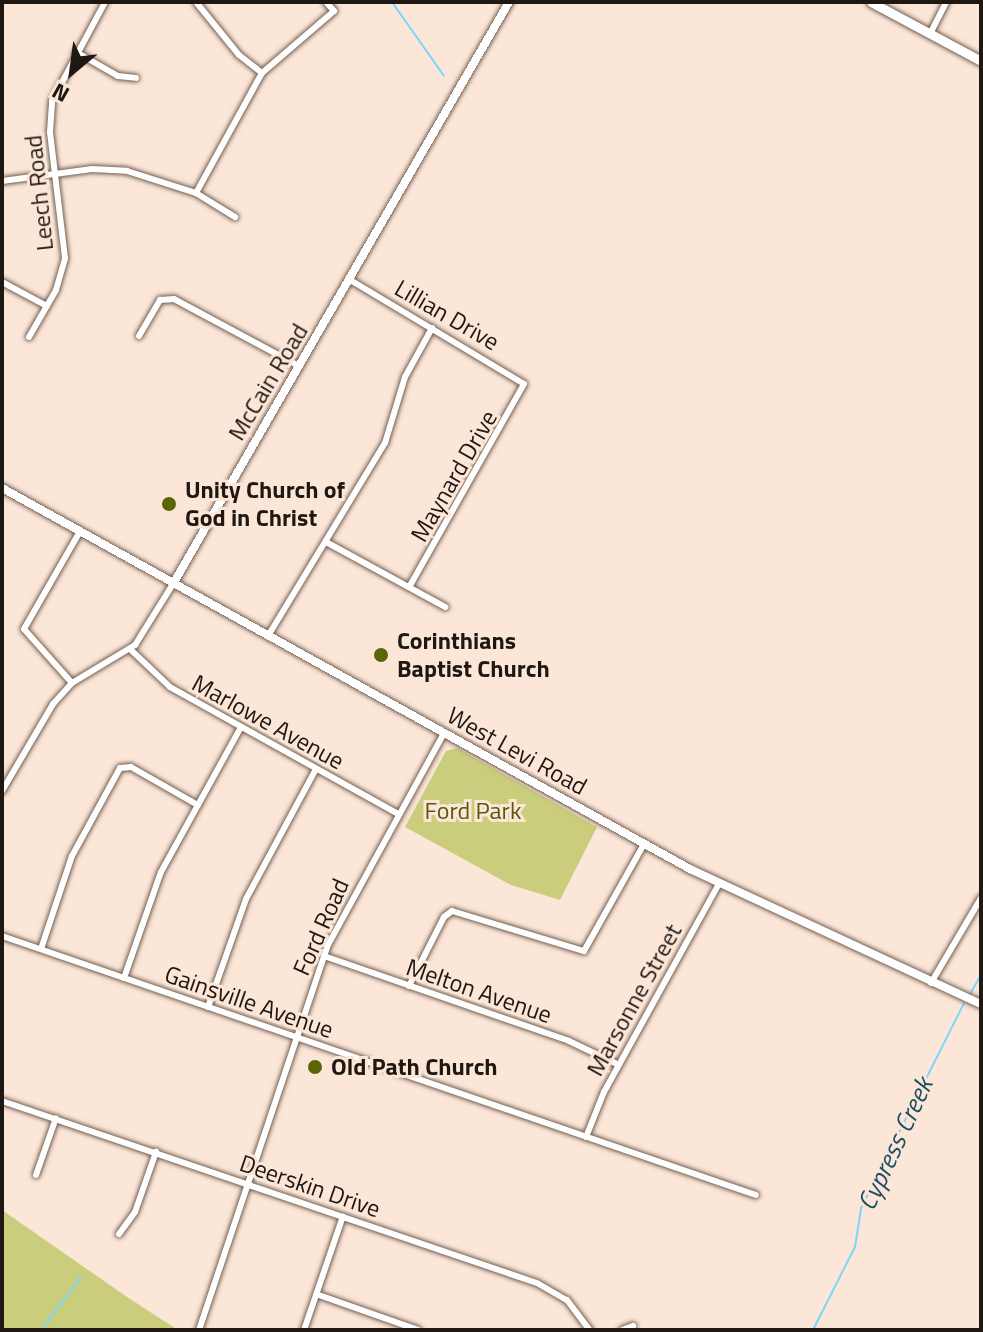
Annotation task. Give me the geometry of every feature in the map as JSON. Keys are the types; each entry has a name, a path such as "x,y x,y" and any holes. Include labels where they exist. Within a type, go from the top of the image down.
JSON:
{"main road":[{"path":"871,2 981,61"}],"street":[{"name":"Leech Road","path":"29,337 47,306 65,258 51,108 76,52 105,2"},
{"path":"196,2 239,55 262,73"},
{"path":"196,193 262,73 334,11 326,2"},
{"name":"McCain Road","path":"2,791 46,713 72,683 130,649 173,584 352,281 509,2"},
{"path":"930,34 946,2"},
{"path":"76,52 118,76 136,78"},
{"path":"2,181 55,174 127,171 196,193 235,217"},
{"name":"Lillian Drive","path":"352,281 523,381"},
{"path":"2,282 47,306"},
{"path":"139,336 160,300 174,299 299,366"},
{"path":"268,636 388,435 405,377 432,328"},
{"name":"Maynard Drive","path":"409,587 517,403 523,381"},
{"name":"West Levi Road","path":"2,489 719,884 981,1004"},
{"path":"72,683 24,629 79,533"},
{"path":"326,542 445,607"},
{"name":"Marlowe Avenue","path":"130,649 166,685 398,814"},
{"path":"124,978 161,872 241,727"},
{"name":"Ford Road","path":"199,1330 324,956 444,733"},
{"path":"41,949 72,856 120,768 131,767 198,805"},
{"path":"208,1007 246,899 316,769"},
{"path":"409,986 444,917 452,911 584,951 644,844"},
{"name":"Marsonne Street","path":"586,1137 619,1065 719,884"},
{"path":"931,983 981,898"},
{"name":"Gainsville Avenue","path":"2,936 756,1195"},
{"name":"Melton Avenue","path":"324,956 569,1041 619,1065"},
{"name":"Deerskin Drive","path":"2,1101 549,1289 576,1308 590,1330"},
{"path":"36,1175 56,1118"},
{"path":"119,1234 135,1212 156,1152"},
{"path":"304,1330 343,1216"},
{"path":"316,1294 397,1326 418,1330"},
{"path":"622,1330 633,1326"}],"green space":[{"name":"Ford Park","path":"457,748 597,827 560,900 511,885 405,827 446,751"},
{"path":"2,1210 130,1299 178,1330 2,1330"}],"waterway":[{"path":"392,2 444,76"},
{"name":"Cypress Creek","path":"970,994 981,975"},
{"name":"Cypress Creek","path":"813,1330 855,1247 861,1208 964,1003"},
{"path":"41,1330 81,1277"}],"place":[{"name":"Unity Church of God in Christ","path":"169,504"},
{"name":"Corinthians Baptist Church","path":"381,655"},
{"name":"Old Path Church","path":"315,1067"}]}
